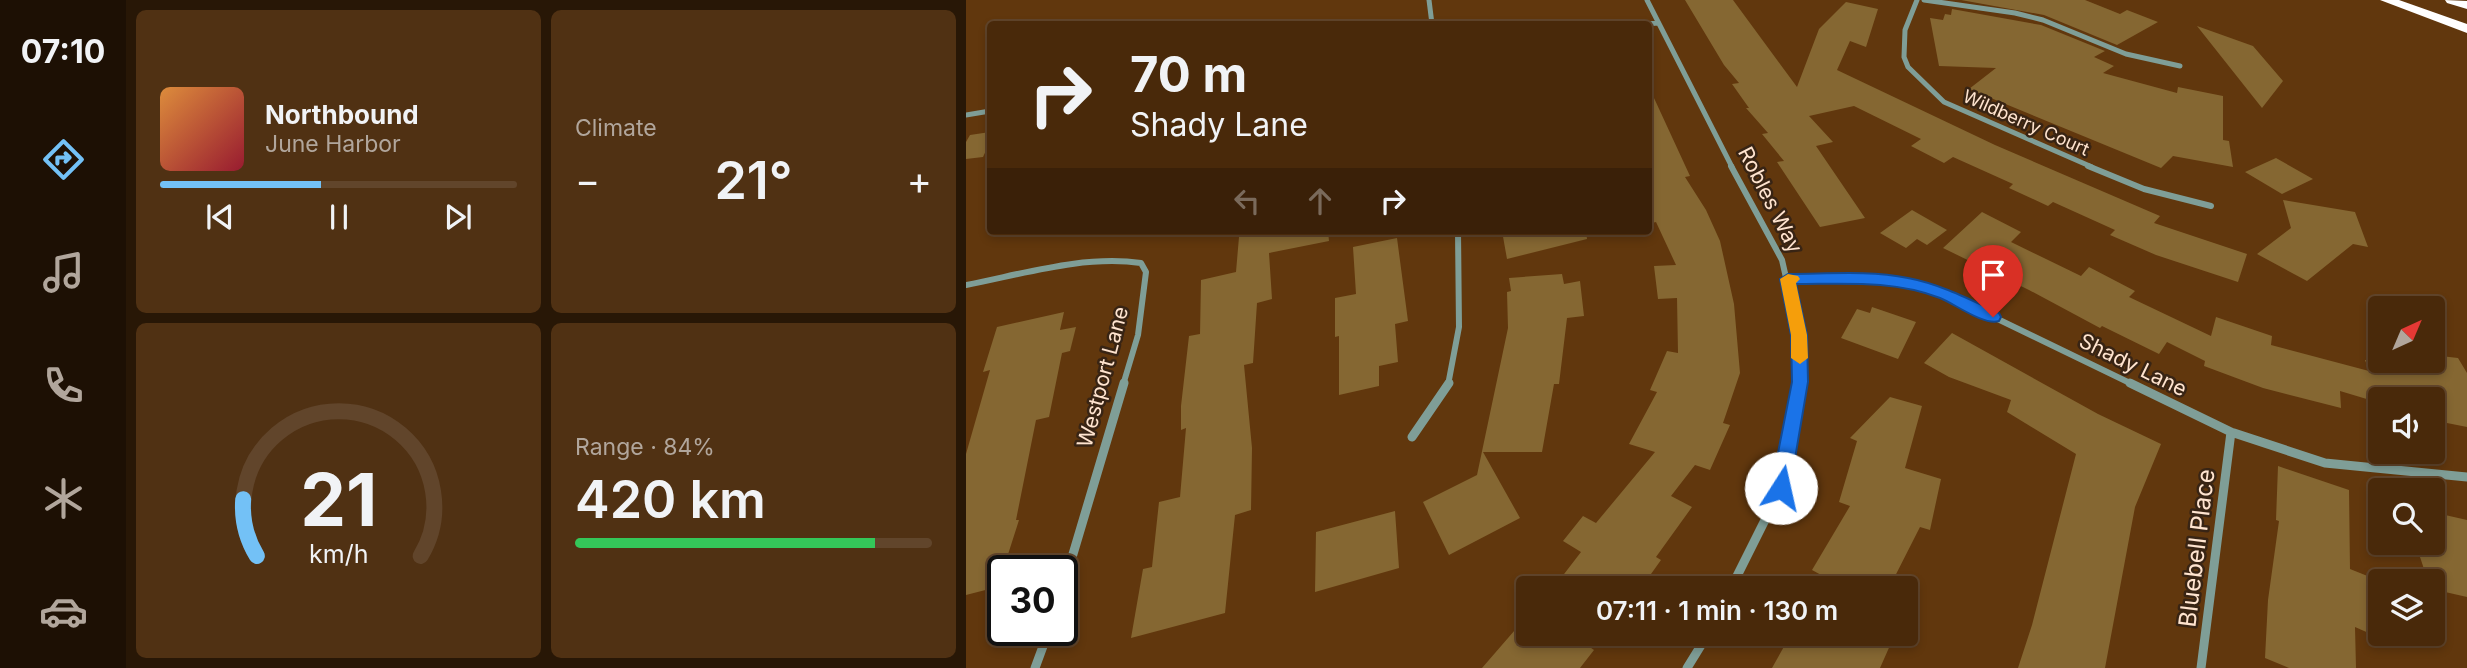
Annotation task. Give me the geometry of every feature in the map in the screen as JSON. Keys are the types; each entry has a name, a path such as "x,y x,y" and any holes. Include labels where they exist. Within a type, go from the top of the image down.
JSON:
{"highway":[{"path":"2386,0 2467,29"},
{"path":"2452,0 2467,5"}],"street":[{"path":"1429,0 1432,21"},
{"name":"Robles Way","path":"1647,0 1701,110 1782,260 1799,335 1800,382 1781,488 1737,576"},
{"name":"Wildberry Court","path":"1917,0 1905,30 1904,57 1908,67 1944,102 2018,137 2144,189 2211,206"},
{"path":"1924,0 2025,15 2065,27 2126,54 2180,66"},
{"path":"1652,24 1658,23"},
{"path":"966,115 987,112"},
{"path":"1412,438 1449,383 1459,327 1458,235"},
{"name":"Westport Lane","path":"966,285 1106,261 1141,262 1146,272 1138,335 1073,555"},
{"name":"Shady Lane","path":"1788,279 1874,279 1907,283 1946,294 2231,432 2325,463 2467,477"},
{"name":"Bluebell Place","path":"2201,668 2231,432"},
{"path":"1035,668 1043,646"},
{"path":"1686,668 1700,646"}],"building":[{"path":"1685,0 1733,0 1797,87 1819,29 1846,2 1878,9 1866,47 1850,41 1837,70 1995,145 2160,216 2154,223 2247,254 2238,282 2156,255 2110,235 2115,230 2053,202 2048,206 2009,188 2013,184 1953,157 1944,163 1911,146 1921,139 1854,106 1809,116 1833,142 1816,146 1865,218 1820,227 1777,162 1784,161 1762,134 1768,133 1746,108 1749,108 1732,84 1739,83 1724,65"},
{"path":"1961,0 2085,0 2120,14 2127,10 2158,22 2117,45 2044,15"},
{"path":"1952,9 2041,25 2105,51 2094,57 2114,66 2103,73 2177,93 2178,87 2223,96 2223,140 2229,141 2233,167 2173,156 2161,168 1969,89 1996,68 1939,66 1930,18 1943,20 1945,14 1951,15"},
{"path":"2197,26 2253,46 2283,81 2262,108"},
{"path":"1652,94 1690,176 1685,177 1706,210 1720,241 1734,304 1740,373 1723,423 1730,425 1710,470 1695,465 1671,496 1692,507 1656,557 1661,560 1650,576 1563,576 1581,552 1563,541 1583,516 1596,523 1655,452 1629,444 1657,392 1650,390 1667,351 1678,353 1677,298 1658,299 1654,266 1676,265 1656,222 1652,223"},
{"path":"987,132 987,148 983,157 966,159 966,142 970,135"},
{"path":"2276,158 2313,179 2282,194 2245,172"},
{"path":"2283,200 2355,212 2368,247 2353,244 2307,281 2257,254 2291,228"},
{"path":"1912,210 1947,230 1927,245 1917,239 1906,248 1880,233"},
{"path":"1982,212 2021,232 2011,242 2081,276 2089,267 2135,291 2129,297 2211,336 2216,317 2272,336 2271,345 2368,371 2368,373 2445,373 2445,356 2458,358 2467,373 2467,427 2445,423 2445,387 2368,387 2368,399 2340,391 2341,408 2263,388 2204,366 2205,361 2167,342 2159,354 2102,326 2100,328 1943,248"},
{"path":"1328,235 1329,241 1269,253 1272,299 1257,303 1253,363 1244,365 1252,448 1251,510 1235,515 1225,613 1131,638 1143,569 1152,567 1159,502 1180,497 1186,428 1181,430 1181,406 1189,336 1200,334 1201,280 1236,272 1239,237"},
{"path":"1503,235 1586,235 1587,239 1507,259"},
{"path":"1397,238 1408,321 1395,324 1398,362 1379,366 1379,386 1339,395 1339,336 1335,337 1335,298 1356,294 1353,247"},
{"path":"1562,274 1564,284 1580,281 1584,316 1567,318 1559,384 1554,384 1542,452 1483,452 1520,518 1449,555 1423,502 1477,475 1508,328 1507,292 1511,291 1509,278"},
{"path":"1872,307 1916,322 1898,359 1841,338 1857,309 1870,313"},
{"path":"1064,312 1060,330 1076,327 1070,351 1062,353 1049,417 1036,420 1016,520 1019,520 1008,555 987,555 987,590 966,595 966,454 990,370 983,372 997,327"},
{"path":"1952,333 2098,414 2161,444 2135,507 2105,668 2018,668 2032,625 2076,454 2007,412 2011,400 1949,377 1924,363"},
{"path":"1890,397 1922,406 1905,468 1941,479 1930,530 1920,527 1895,576 1823,576 1812,570 1850,506 1839,502 1857,441 1850,438"},
{"path":"2278,466 2349,490 2350,569 2368,576 2368,633 2355,627 2356,668 2289,668 2265,658 2268,600 2279,521 2276,520"},
{"path":"1395,511 1399,568 1315,592 1316,532"},
{"path":"2445,515 2467,520 2467,597 2445,592 2445,569 2424,569 2419,555 2445,555"},
{"path":"1516,629 1516,646 1588,646 1594,650 1580,668 1482,668"},
{"path":"1784,646 1890,646 1880,668 1772,668"}],"slow traffic":[{"path":"1793,279 1788,279 1799,335 1800,358"}],"route":[{"path":"1781,488 1800,382 1799,335 1788,279 1874,279 1907,283 1946,294 1993,317"}]}
